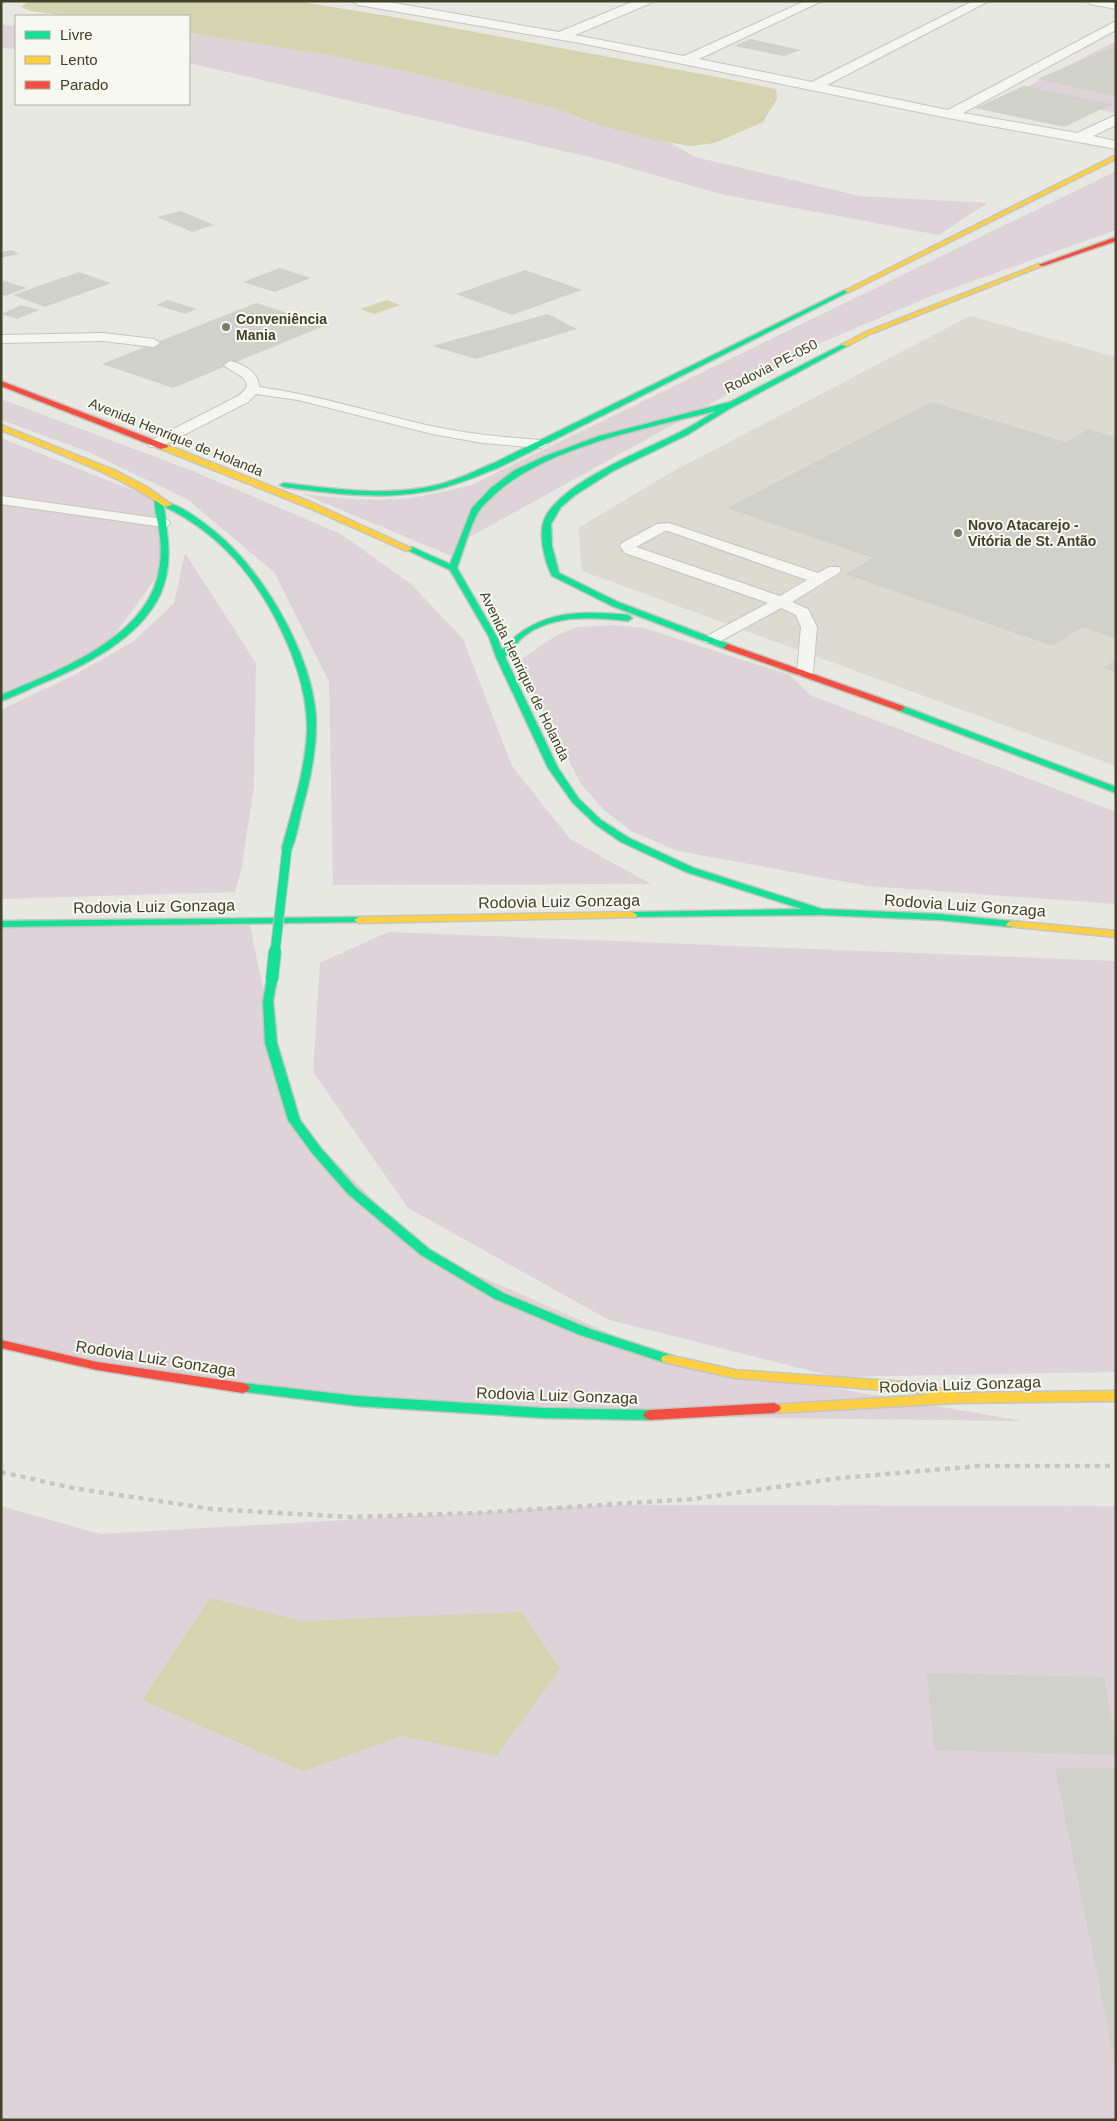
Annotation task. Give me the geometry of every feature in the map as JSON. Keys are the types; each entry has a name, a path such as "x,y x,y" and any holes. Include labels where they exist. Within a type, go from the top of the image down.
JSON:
{"main road":[{"path":"240,478 328,490 376,492 418,491 460,481 497,466 1116,157"},
{"name":"Rodovia PE-050","path":"453,568 475,510 494,490 518,472 546,459 602,438 733,404 868,333 1014,274 1116,239"},
{"name":"Avenida Henrique de Holanda","path":"1,383 310,505 453,568 493,637 500,657 558,777 576,802 604,828 666,860 736,886 821,912"},
{"path":"733,404 592,481 563,500 549,519 549,557 555,574 580,588 654,621 805,673 1116,790"},
{"path":"1,427 114,473 180,511 213,534 231,550 251,573 287,634 304,676 311,714 310,746 306,774 287,848 268,1001 271,1043 294,1120 316,1150 352,1191 425,1252 499,1296 585,1332 668,1359 735,1374 920,1388 956,1398"},
{"path":"1,698 102,651 138,621 159,586 163,568 166,543 158,500"},
{"path":"500,657 524,633 548,620 569,616 599,614 654,621"},
{"name":"Rodovia Luiz Gonzaga","path":"1,924 821,912 939,918 1116,934"},
{"name":"Rodovia Luiz Gonzaga","path":"1,1344 97,1366 211,1385 357,1401 544,1413 632,1416 956,1398 1116,1396"}],"street":[{"path":"358,1 445,14 1116,145"},
{"path":"560,36 645,1"},
{"path":"686,60 816,1"},
{"path":"815,86 983,1"},
{"path":"1094,1 1116,5"},
{"path":"445,14 470,4"},
{"path":"950,114 1116,25"},
{"path":"1079,138 1116,119"}],"lane":[{"path":"1,339 103,337 154,344"},
{"path":"155,444 243,400 252,390 253,382 248,374 238,367 230,365"},
{"path":"252,390 298,396 432,430 483,439 541,444"},
{"path":"1,500 163,523"},
{"path":"805,673 809,627 803,612 782,602 630,550 627,546 662,527 669,527 817,578"},
{"path":"711,640 782,602 817,578 834,570"}],"path":[{"path":"1,1472 72,1488 212,1509 350,1517 477,1513 693,1499 840,1478 979,1466 1116,1466"}],"shaded area":[{"path":"28,1 296,1 394,17 776,89 777,99 763,122 715,143 691,146 655,140 599,125 554,108 434,78 334,56 190,33 190,15 61,15 30,11 21,7"},
{"path":"1,25 15,26 15,49 1,48"},
{"path":"190,34 334,56 434,78 554,108 583,119 671,143 695,157 860,196 987,203 939,235 720,194 610,162 190,63"},
{"path":"1116,41 1116,113 1015,93"},
{"path":"1116,171 1116,230 931,296 823,342 457,544 454,557 303,494 378,500 422,496 471,485"},
{"path":"387,300 400,305 374,314 360,309"},
{"path":"970,316 1116,357 1116,766 582,571 578,528 668,474"},
{"path":"1,399 193,471 341,534 412,585 463,639 512,766 570,839 651,884 333,885 329,682 274,572 187,499 86,451 1,420"},
{"path":"1,438 158,500 163,568 103,651 1,696"},
{"path":"185,553 256,663 254,786 242,866 235,892 1,899 1,710 74,675 134,641 174,603"},
{"path":"616,625 644,628 790,675 810,695 1116,812 1116,904 868,886 678,851 631,831 604,810 581,784 517,662 557,635 577,627"},
{"path":"249,921 282,1081 294,1120 425,1252 668,1359 1022,1421 632,1416 357,1401 1,1348 1,927"},
{"path":"388,932 1116,961 1116,1372 835,1377 609,1320 408,1208 313,1072 320,963"},
{"path":"605,1505 1116,1506 1116,2120 1,2120 1,1506 100,1534"},
{"path":"210,1598 301,1621 522,1612 560,1669 496,1756 402,1736 303,1771 142,1700"}],"building":[{"path":"751,39 801,50 784,56 734,46"},
{"path":"1116,46 1116,96 1037,79"},
{"path":"1024,86 1112,104 1064,127 975,108"},
{"path":"181,211 214,225 192,232 157,217"},
{"path":"12,250 19,254 1,258 1,252"},
{"path":"280,268 311,278 275,292 243,282"},
{"path":"525,270 582,290 512,315 456,294"},
{"path":"79,272 111,283 45,307 13,295"},
{"path":"5,281 27,288 5,296 1,295 1,282"},
{"path":"168,300 197,309 185,314 156,305"},
{"path":"256,303 326,325 173,388 102,364"},
{"path":"21,305 39,310 17,319 1,314"},
{"path":"548,314 577,329 476,359 432,346"},
{"name":"Novo Atacarejo - Vitória de St. Antão","path":"931,402 1066,442 1089,429 1116,437 1116,639 1082,627 1053,646 845,574 873,558 727,508"},
{"path":"1116,659 1116,672 1103,668"},
{"path":"927,1673 1104,1677 1116,1742 1116,1755 935,1750"},
{"path":"1055,1768 1116,1768 1115,2062"}],"traffic: fast":[{"path":"284,485 356,493 393,493 429,489 455,482 497,465 847,291"},
{"path":"453,568 475,510 494,490 518,472 546,459 602,438 733,404 845,345"},
{"path":"728,647 615,604 555,574 546,531 549,518 558,506 572,493 590,481 684,433 733,404"},
{"path":"1,698 74,666 98,652 141,617 155,596 163,572 164,536 158,500"},
{"path":"168,505 193,519 209,531 244,564 270,603 293,649 302,672 308,694 312,731 305,782 287,848"},
{"path":"409,549 453,568 493,637 500,657 553,768 576,801 598,822 625,840 690,870 821,912"},
{"path":"500,657 521,634 549,621 588,615 628,618"},
{"path":"900,708 1116,790"},
{"path":"272,979 287,848"},
{"path":"632,915 821,912 939,917 1011,924"},
{"path":"1,924 359,920"},
{"path":"272,979 268,1001 271,1043 294,1120 316,1150 352,1191 425,1252 499,1296 585,1332 668,1359"},
{"path":"243,1388 357,1401 544,1413 650,1415"}],"traffic: slow":[{"path":"847,291 1116,157"},
{"path":"845,345 868,333 1041,265"},
{"path":"1,427 113,473 144,489 168,505"},
{"path":"164,447 310,505 409,549"},
{"path":"359,920 632,915"},
{"path":"1011,924 1116,934"},
{"path":"668,1359 735,1374 920,1388 956,1398"},
{"path":"774,1408 956,1398 1116,1396"}],"traffic: jam":[{"path":"1041,265 1116,239"},
{"path":"1,383 164,447"},
{"path":"728,647 900,708"},
{"path":"1,1344 97,1366 243,1388"},
{"path":"650,1415 774,1408"}],"place":[{"name":"Conveniência Mania","path":"226,327"},
{"name":"Novo Atacarejo - Vitória de St. Antão","path":"958,533"}]}
